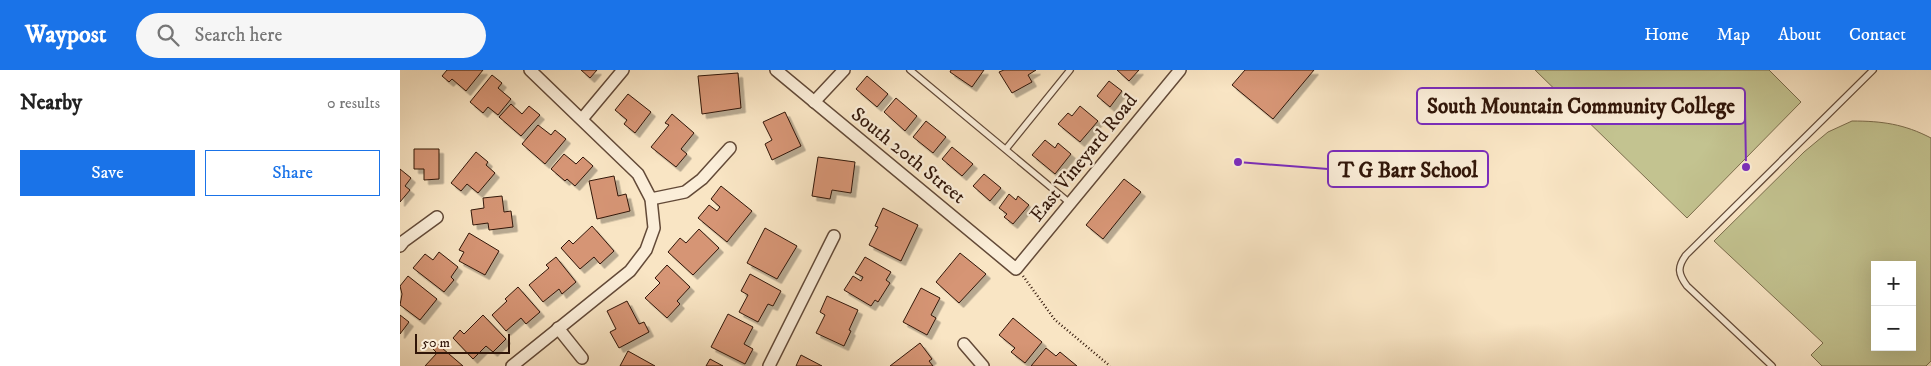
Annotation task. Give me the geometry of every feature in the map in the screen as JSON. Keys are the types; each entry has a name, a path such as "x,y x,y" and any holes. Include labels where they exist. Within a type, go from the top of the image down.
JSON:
{"street":[{"path":"512,366 630,271 646,250 654,228 651,199 638,174 530,70"},
{"path":"582,119 623,70"},
{"name":"South 20th Street","path":"776,70 1016,269"},
{"path":"814,102 844,70"},
{"name":"East Vineyard Road","path":"1016,269 1180,70"},
{"path":"651,199 686,192 702,179 730,148"},
{"path":"400,246 437,217"},
{"path":"769,366 834,236"},
{"path":"558,328 582,358"},
{"path":"964,344 983,366"}],"lane":[{"path":"910,70 1070,204"},
{"path":"1006,149 1070,70"},
{"path":"1772,366 1687,286 1680,276 1679,267 1686,254 1873,70"}],"path":[{"path":"1016,269 1027,280 1055,320 1110,366"}],"green space":[{"path":"1535,70 1769,70 1801,102 1687,218"},
{"path":"1852,121 1893,124 1931,138 1931,361 1926,366 1822,366 1811,355 1823,343 1714,241 1804,152 1828,132"}],"building":[{"path":"447,70 483,70 466,91 452,79 449,82 442,76"},
{"path":"581,70 597,70 590,78"},
{"path":"951,70 984,70 972,87 950,72"},
{"path":"1004,70 1036,70 1028,75 1032,82 1012,93 999,72"},
{"path":"1117,70 1139,70 1129,81"},
{"path":"1245,70 1314,70 1273,119 1232,85"},
{"path":"738,73 741,108 702,114 698,76"},
{"path":"492,75 502,83 498,88 511,99 498,115 488,107 483,113 470,102"},
{"path":"867,76 888,94 877,107 856,89"},
{"path":"1109,81 1122,91 1110,107 1097,96"},
{"path":"628,94 651,112 635,133 624,124 627,120 615,110"},
{"path":"896,98 917,116 905,131 884,112"},
{"path":"511,104 522,114 529,106 540,115 521,136 499,117"},
{"path":"1080,106 1098,121 1080,142 1058,124 1068,113 1072,116"},
{"path":"785,112 801,146 772,160 765,144 772,140 763,122"},
{"path":"672,114 694,133 681,149 687,154 676,167 651,147 669,125 665,123"},
{"path":"926,121 946,137 933,153 913,137"},
{"path":"538,125 551,135 555,130 566,139 545,164 522,144"},
{"path":"1045,140 1055,148 1058,143 1071,154 1055,174 1032,155"},
{"path":"952,147 973,164 962,176 942,159"},
{"path":"414,149 439,149 439,179 424,180 424,169 414,169"},
{"path":"476,152 488,162 486,165 495,173 478,193 467,184 461,191 451,183"},
{"path":"564,154 576,164 583,157 593,166 575,186 567,179 565,181 551,169"},
{"path":"818,157 855,162 851,193 832,190 830,199 812,196"},
{"path":"400,169 411,178 405,186 410,190 400,202"},
{"path":"984,174 1001,188 990,201 973,186"},
{"path":"614,176 618,196 626,194 630,211 597,219 589,181"},
{"path":"1124,179 1141,192 1103,239 1086,225"},
{"path":"721,186 752,211 727,242 698,218 709,205 717,211 720,207 711,199"},
{"path":"1009,194 1016,200 1018,196 1029,205 1013,224 1004,217 1007,214 999,208"},
{"path":"502,196 504,212 511,211 513,227 489,230 488,223 473,225 471,210 484,208 483,198"},
{"path":"883,208 918,225 901,261 869,245 878,227 875,226"},
{"path":"592,226 614,251 600,264 594,257 580,269 561,248 569,240 573,244"},
{"path":"765,228 797,246 777,279 747,263"},
{"path":"699,229 719,248 693,275 668,252 680,238 686,243"},
{"path":"469,233 499,251 485,275 459,261 464,252 459,250"},
{"path":"439,252 458,267 451,277 454,280 444,292 413,268 425,254 433,260"},
{"path":"960,253 986,274 959,303 936,282"},
{"path":"556,257 576,282 562,294 559,289 543,302 529,285 549,268 546,265"},
{"path":"865,257 891,272 886,280 890,283 878,302 875,300 871,306 844,290 853,276 861,281 863,277 855,273"},
{"path":"667,265 690,287 677,301 680,304 667,318 645,298 660,283 655,278"},
{"path":"750,274 781,291 773,306 768,304 758,322 739,312 748,295 741,291"},
{"path":"408,276 437,299 420,320 400,305 402,294 400,286"},
{"path":"518,287 540,312 526,324 521,318 506,331 492,315"},
{"path":"921,288 940,298 931,315 936,318 927,335 903,322"},
{"path":"827,296 858,310 844,346 816,333 825,315 820,312"},
{"path":"627,301 639,324 644,322 649,332 619,348 610,332 616,329 607,311"},
{"path":"728,314 753,327 744,344 753,349 745,364 711,347"},
{"path":"400,315 409,322 400,334"},
{"path":"483,315 506,339 493,352 486,346 473,359 453,338 460,330 464,334"},
{"path":"1013,318 1042,342 1025,363 1011,352 1015,348 999,335"},
{"path":"435,342 463,366 425,366 437,353 431,347"},
{"path":"920,343 932,359 929,361 933,366 890,366"},
{"path":"1046,348 1056,356 1060,352 1077,366 1031,366"},
{"path":"628,351 655,366 620,366"},
{"path":"801,355 822,366 796,366"},
{"path":"710,359 723,366 706,366"}],"place":[{"name":"T G Barr School","path":"1238,162"},
{"name":"South Mountain Community College","path":"1746,167"}]}
